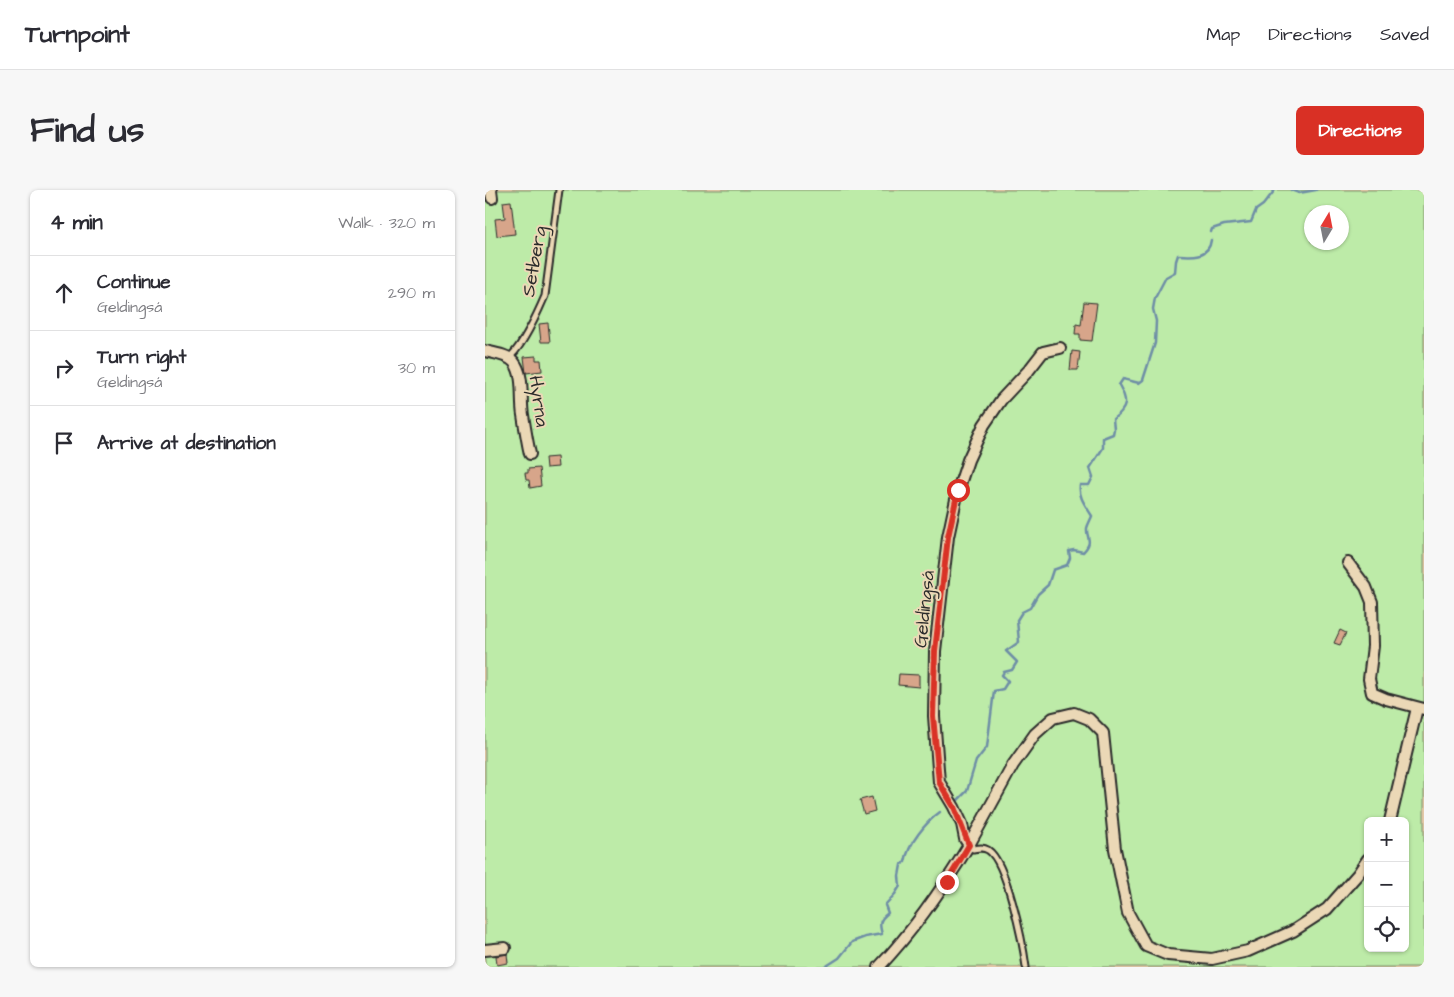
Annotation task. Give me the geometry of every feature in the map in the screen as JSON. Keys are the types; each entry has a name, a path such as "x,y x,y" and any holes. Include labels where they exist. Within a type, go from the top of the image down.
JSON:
{"street":[{"name":"Geldingsá","path":"969,845 954,807 939,782 933,716 935,651 948,537 958,490 968,460 984,425 1001,400 1043,352 1060,348"},
{"path":"485,351 508,358"},
{"name":"Hyrna","path":"508,358 512,360 519,374 530,454"},
{"path":"1348,563 1365,587 1372,602 1373,646 1369,679 1372,693 1385,699 1421,708 1391,817"},
{"path":"879,967 947,882 1013,764 1035,734 1053,718 1074,713 1089,719 1103,733 1115,850 1128,913 1147,946 1168,955 1212,959 1248,951 1293,931 1327,909 1358,874 1366,862"},
{"path":"485,950 505,948"}],"lane":[{"name":"Setberg","path":"508,358 517,349 545,296 559,190"},
{"path":"969,845 973,849 982,848 989,851 1003,870 1012,901 1026,967"}],"green space":[{"path":"485,190 1424,190 1424,967 485,967"}],"building":[{"path":"511,201 515,234 497,236 495,219 505,218 503,202"},
{"path":"1084,302 1097,303 1092,341 1080,340 1080,334 1075,334 1076,324 1081,325"},
{"path":"548,323 550,342 541,342 539,324"},
{"path":"1072,351 1080,352 1078,370 1070,370"},
{"path":"536,356 536,360 541,360 542,371 526,373 524,357"},
{"path":"557,457 558,467 546,468 545,458"},
{"path":"539,468 541,486 530,488 529,480 526,480 525,473 528,473 528,469"},
{"path":"1340,630 1346,633 1340,645 1334,643"},
{"path":"899,674 919,675 919,687 898,685"},
{"path":"872,797 875,811 864,814 860,800"},
{"path":"507,954 508,963 497,965 496,956"}],"waterway":[{"path":"1211,232 1212,229 1224,225 1251,222 1256,210 1263,205 1275,190"},
{"path":"1291,190 1299,193 1316,190"},
{"path":"955,803 967,791 976,761 987,747 994,691 1003,689 1008,681 1002,675 1004,672 1012,670 1017,662 1006,651 1019,642 1017,620 1022,612 1030,608 1038,594 1048,585 1053,570 1067,565 1070,558 1069,551 1083,552 1088,545 1087,528 1092,516 1081,497 1080,485 1089,485 1093,477 1090,468 1103,448 1103,438 1113,434 1113,419 1124,408 1125,400 1119,385 1123,379 1139,383 1143,380 1155,343 1156,321 1153,309 1155,298 1166,277 1175,272 1178,255 1199,255 1207,250 1211,240"},
{"path":"825,967 839,958 852,942 882,934 881,922 888,913 885,905 900,886 901,865 905,862 918,834 940,812"}],"route":[{"path":"947,882 969,845 965,839 962,824 954,807 939,782 933,716 935,651 948,537 958,490"}]}
